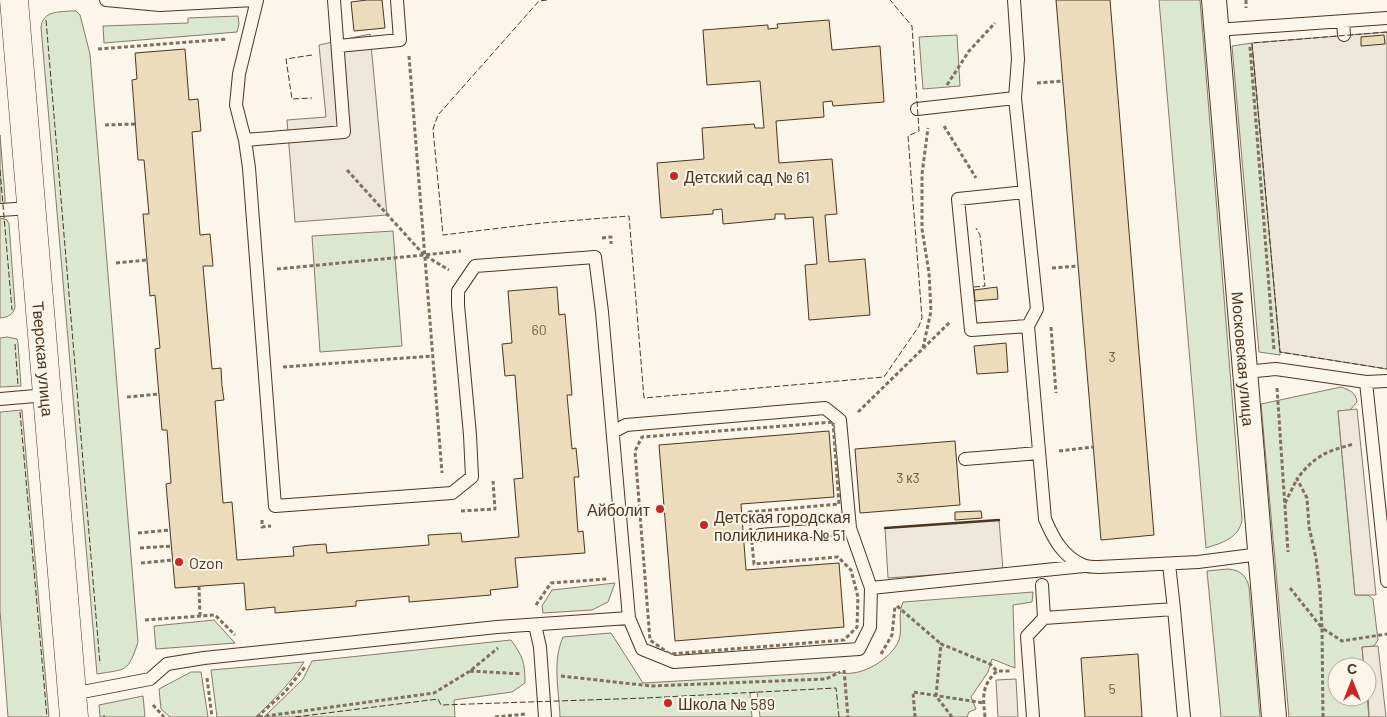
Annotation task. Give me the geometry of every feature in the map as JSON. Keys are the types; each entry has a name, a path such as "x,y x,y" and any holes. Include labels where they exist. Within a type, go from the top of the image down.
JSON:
{"main road":[{"name":"Тверская улица","path":"17,1 31,208 73,705"}],"street":[{"name":"Московская улица","path":"1214,0 1274,717"}],"lane":[{"path":"106,0 160,5 256,0 239,74 236,105 245,140 249,168 275,506 452,493 472,477 458,291 475,266 595,258 602,312 629,618 642,649 674,662 859,649 870,627 871,588 850,528 837,429 840,420 825,408 626,425 613,432"},
{"path":"245,140 344,132 334,0"},
{"path":"338,46 400,40 397,0"},
{"path":"1014,0 1018,59 1015,98 1037,309 1028,326 1045,519 1054,540 1068,555 1084,566"},
{"path":"1216,30 1387,18"},
{"path":"1343,21 1344,35"},
{"path":"917,109 1015,98"},
{"path":"1025,192 958,199 971,330 1028,326"},
{"path":"0,210 31,208"},
{"path":"1245,372 1276,370 1366,382 1387,381"},
{"path":"1366,382 1387,581"},
{"path":"0,399 47,395"},
{"path":"965,460 1039,453"},
{"path":"760,535 850,528"},
{"path":"871,588 1084,566 1099,568 1169,564 1260,554"},
{"path":"1169,564 1184,717"},
{"path":"1042,585 1044,618"},
{"path":"1033,717 1027,636 1044,618 1174,609"},
{"path":"73,705 150,679 167,664 204,658 536,625 629,618"},
{"path":"536,625 540,647 544,715"}],"path":[{"path":"1246,0 1247,10"},
{"path":"98,49 230,39 247,42"},
{"path":"408,53 443,494"},
{"path":"1016,84 1063,81"},
{"path":"923,348 931,311 922,229 922,174 932,107"},
{"path":"105,125 136,124"},
{"path":"257,271 424,255"},
{"path":"116,263 147,260"},
{"path":"1034,270 1078,266"},
{"path":"837,429 968,304"},
{"path":"1051,326 1057,403"},
{"path":"264,368 432,356"},
{"path":"127,397 159,394"},
{"path":"1323,717 1320,591 1316,558 1308,527 1306,498 1298,479 1308,464 1331,450 1372,440"},
{"path":"1039,453 1093,447"},
{"path":"1061,450 1062,460"},
{"path":"456,512 495,509 492,479"},
{"path":"261,517 262,527 272,526"},
{"path":"138,532 170,530"},
{"path":"140,548 172,546"},
{"path":"1260,554 1322,628 1342,641 1387,634"},
{"path":"141,562 173,560"},
{"path":"258,717 434,693 470,671 502,644 536,625 536,604 551,583 645,577"},
{"path":"199,586 200,616"},
{"path":"879,656 892,635 895,604 901,599"},
{"path":"895,604 941,644 990,664 997,671"},
{"path":"146,620 215,614 252,654"},
{"path":"941,644 936,696 952,717"},
{"path":"258,717 285,692 304,670 310,647"},
{"path":"204,658 212,717"},
{"path":"848,717 844,670 852,668"},
{"path":"985,717 984,691 988,679 997,671 1029,671"},
{"path":"915,717 913,692 984,703"},
{"path":"152,704 164,717"},
{"path":"495,717 544,715"}],"green space":[{"path":"1159,0 1200,0 1242,520 1237,531 1229,539 1206,548"},
{"path":"76,11 80,15 90,54 138,642 125,668 97,674 41,27 45,18 52,13"},
{"path":"238,16 237,32 104,43 103,26 188,23 188,18"},
{"path":"957,35 960,86 923,89 919,37"},
{"path":"1252,43 1280,355 1259,352 1232,46"},
{"path":"0,135 5,202 0,205"},
{"path":"0,218 7,220 9,224 15,307 10,315 0,318"},
{"path":"393,231 402,346 320,352 312,236"},
{"path":"0,338 17,339 21,386 0,387"},
{"path":"1341,387 1354,394 1356,399 1357,402 1350,410 1338,411 1355,595 1368,595 1373,599 1378,640 1374,646 1362,647 1363,657 1327,657 1327,707 1368,707 1369,717 1289,717 1261,404"},
{"path":"22,410 49,717 8,717 0,611 0,412"},
{"path":"1228,569 1242,574 1249,587 1260,717 1221,717 1207,571"},
{"path":"615,583 608,602 592,610 543,613 542,606 552,590"},
{"path":"1033,592 1032,602 1013,605 1015,668 992,659 988,672 971,697 976,709 969,712 967,717 760,717 757,692 750,693 752,717 560,717 557,666 563,637 611,633 643,683 834,672 851,673 860,672 873,666 892,652 899,640 900,612 903,602"},
{"path":"214,620 235,643 156,649 154,626"},
{"path":"511,640 522,660 525,683 512,692 454,700 455,717 264,717 303,679 312,661"},
{"path":"304,662 288,684 256,717 217,717 211,670"},
{"path":"191,672 201,672 208,717 170,717 161,709 159,689"},
{"path":"143,696 145,717 100,717 99,705"}],"shaded area":[{"path":"1387,32 1387,369 1280,352 1252,43"},
{"path":"370,34 387,215 295,222 287,120 326,117 319,45"},
{"path":"1357,409 1376,595 1355,595 1338,411"},
{"path":"999,520 1003,570 888,578 885,528"},
{"path":"1378,646 1386,717 1369,717 1369,707 1377,707 1377,657 1363,657 1362,647"},
{"path":"1016,679 1018,717 998,717 996,680"}],"building":[{"path":"382,0 385,28 354,31 351,2"},
{"path":"1056,0 1110,0 1154,535 1101,540"},
{"path":"829,20 832,50 880,46 884,102 833,106 832,101 823,102 824,117 776,121 779,163 832,159 837,214 825,215 829,262 865,259 870,315 809,320 805,265 817,264 813,217 785,219 785,214 775,214 775,219 723,224 722,209 713,210 713,214 661,218 657,163 704,159 702,128 754,124 755,128 764,128 760,81 707,85 703,30 768,25 768,29 778,28 777,24"},
{"path":"1384,35 1385,44 1361,46 1361,37"},
{"path":"185,49 189,100 198,99 201,131 192,132 200,235 210,234 213,266 203,266 212,369 221,368 224,400 215,401 223,503 232,502 237,560 294,556 293,547 310,545 326,544 327,553 429,545 428,535 461,533 462,542 519,537 514,479 523,478 515,375 505,376 502,344 512,343 508,291 557,287 559,315 565,314 572,395 567,395 572,449 576,448 579,477 574,477 578,532 583,531 585,553 515,558 518,587 490,590 491,595 409,602 409,596 356,601 356,606 275,613 275,607 246,610 244,583 175,588 166,484 171,483 167,430 162,430 155,349 160,348 155,295 150,296 143,214 149,214 144,160 138,160 132,80 137,79 135,53"},
{"path":"997,287 998,299 975,301 974,290"},
{"path":"1006,343 1008,372 977,374 974,346"},
{"name":"Детская городская поликлиника № 51","path":"829,431 834,497 741,504 746,570 839,563 844,627 675,641 659,445"},
{"path":"955,441 960,505 860,513 855,449"},
{"path":"981,511 982,518 955,520 955,512"},
{"path":"1138,654 1142,717 1085,717 1081,658"}],"fence":[{"path":"547,0 539,1 438,115 433,129 443,235 542,223 629,216 644,398 884,377 919,326 922,318 908,136 919,131 912,26 890,0"},
{"path":"46,20 100,664"},
{"path":"1387,32 1252,43 1280,352 1387,369"},
{"path":"312,55 286,59 292,99 312,98"},
{"path":"0,170 12,310"},
{"path":"974,287 985,286 980,235 976,228"},
{"path":"15,344 18,385"},
{"path":"20,412 47,717"},
{"path":"295,717 438,699 441,705 646,698 836,688 839,717"}],"wall":[{"path":"885,528 999,520"}],"place":[{"name":"Детский сад № 61","path":"674,176"},
{"name":"Айболит","path":"660,509"},
{"name":"Детская городская поликлиника № 51","path":"704,525"},
{"name":"Ozon","path":"179,562"},
{"name":"Школа № 589","path":"668,703"}]}
